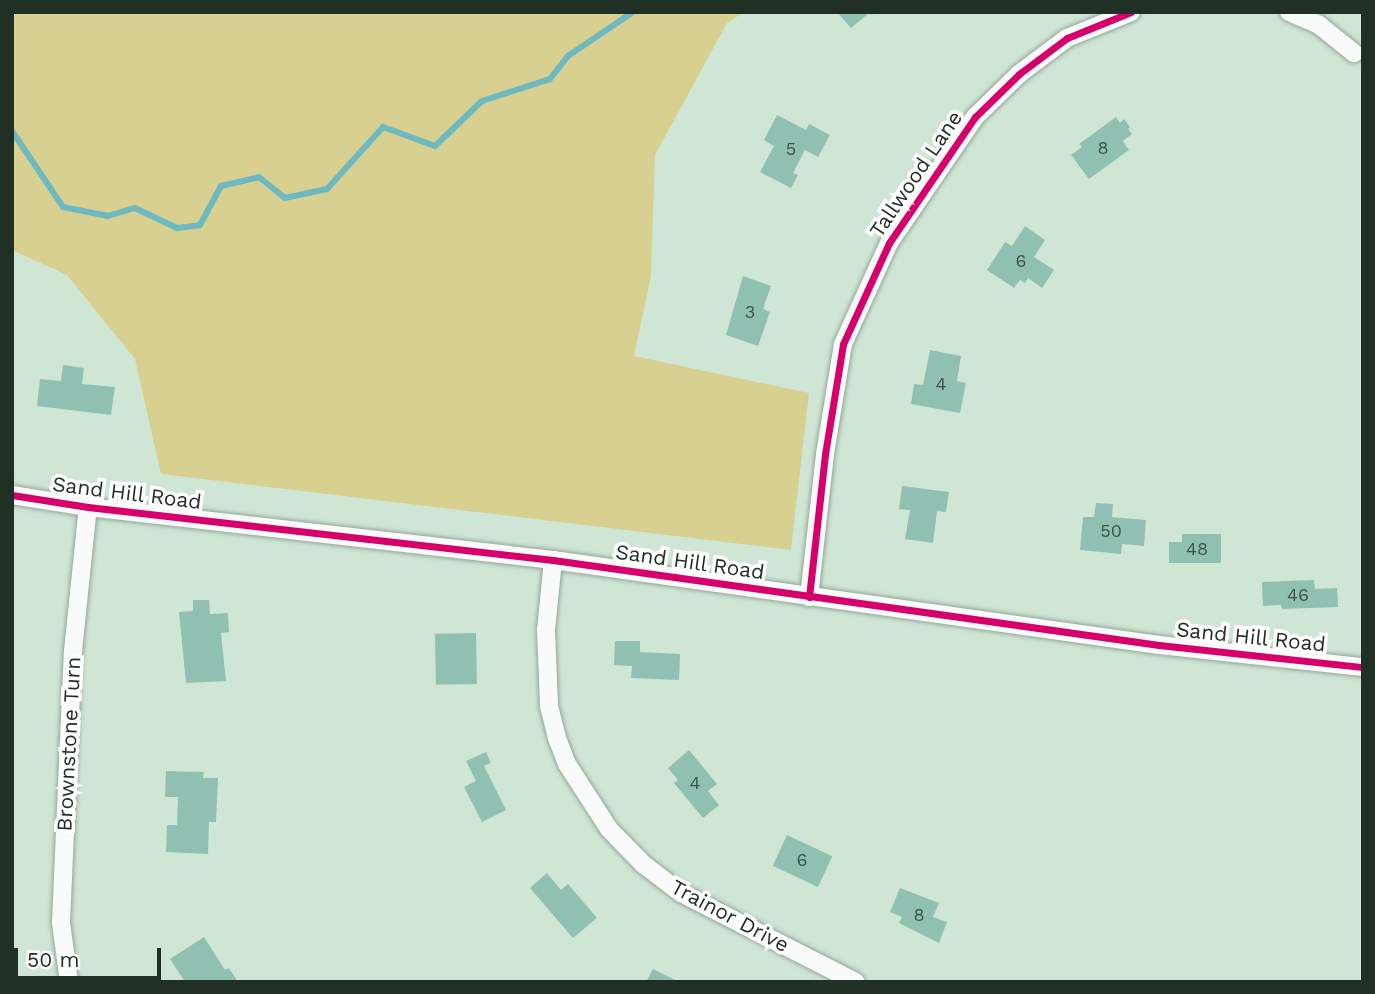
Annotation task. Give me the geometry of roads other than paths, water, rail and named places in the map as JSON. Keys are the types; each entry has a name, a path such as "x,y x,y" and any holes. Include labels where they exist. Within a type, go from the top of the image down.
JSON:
{"street":[{"name":"Tallwood Lane","path":"808,597 823,463 843,344 889,243 975,117 1019,74 1067,38 1131,12"},
{"path":"1289,12 1320,24 1354,53"},
{"name":"Sand Hill Road","path":"12,495 88,507 553,560 1159,645 1363,667"},
{"name":"Brownstone Turn","path":"69,982 61,910 74,650 88,507"},
{"name":"Trainor Drive","path":"553,560 546,630 549,706 556,738 567,764 610,829 643,864 681,893 856,982"}],"waterway":[{"path":"12,131 63,207 108,216 135,208 177,228 200,225 221,186 259,177 285,198 327,189 383,127 435,146 482,101 550,79 568,56 633,12"}]}
